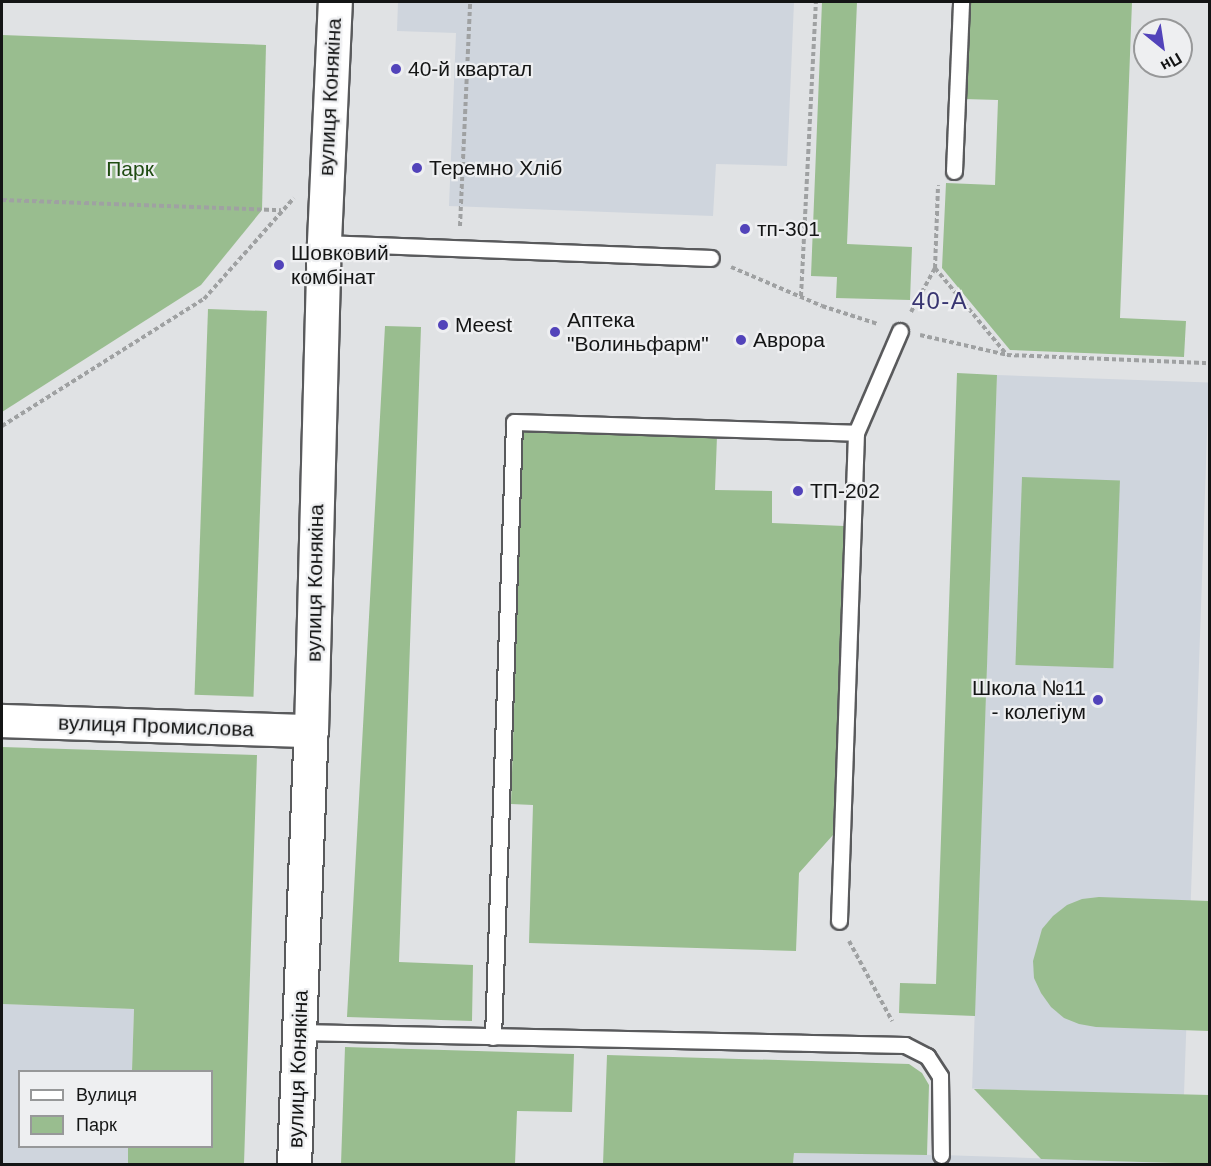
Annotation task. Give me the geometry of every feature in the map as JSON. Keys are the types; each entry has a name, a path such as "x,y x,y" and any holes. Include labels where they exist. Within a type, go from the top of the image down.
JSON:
{"street":[{"name":"вулиця Конякіна","path":"294,1164 311,731 324,243 334,2"},
{"name":"вулиця Промислова","path":"2,721 311,731"}],"lane":[{"path":"954,171 961,2"},
{"path":"324,243 711,258"},
{"path":"839,921 856,433 900,331"},
{"path":"493,1037 514,422 856,433"},
{"path":"299,1032 904,1045 927,1056 940,1076 940,1155"}],"path":[{"path":"459,249 470,2"},
{"path":"801,296 816,2"},
{"path":"900,331 935,268 938,179 954,171"},
{"path":"2,426 204,299 281,210 296,197"},
{"path":"2,200 281,210"},
{"path":"711,258 822,306 900,331 1007,355 1209,363"},
{"path":"935,268 1007,355"},
{"path":"839,921 904,1045"}],"shaded area":[{"path":"398,2 794,2 787,166 716,164 713,216 449,206 456,33 397,31"},
{"name":"Школа №11 - колегіум","path":"997,375 1209,382 1184,1096 972,1089"},
{"path":"2,1004 134,1009 132,1070 18,1070 18,1148 128,1148 128,1164 2,1164"},
{"path":"794,1153 941,1155 1207,1164 793,1164"}],"green space":[{"path":"822,2 857,2 847,244 912,247 910,300 836,298 837,277 811,276"},
{"path":"968,2 1132,2 1120,318 1186,321 1184,357 1010,350 942,268 946,183 995,185 998,100 964,99"},
{"name":"Парк","path":"2,35 266,45 262,210 201,285 2,412"},
{"path":"208,309 267,311 253,697 195,695"},
{"path":"385,326 421,327 399,962 473,965 472,1021 347,1017"},
{"path":"957,373 997,375 975,1016 899,1013 900,983 936,984"},
{"path":"523,430 717,436 715,490 772,491 772,523 844,526 833,835 799,873 796,951 529,943 533,805 511,804"},
{"path":"1022,477 1120,480 1113,668 1015,665"},
{"path":"2,747 257,755 244,1164 128,1164 128,1148 213,1148 213,1070 132,1070 134,1009 2,1004"},
{"path":"1099,897 1209,901 1209,1031 1096,1027 1064,1018 1051,1007 1034,978 1033,961 1042,929 1067,905 1082,899"},
{"path":"345,1047 574,1054 572,1112 517,1111 515,1164 341,1164"},
{"path":"607,1055 909,1064 922,1073 929,1085 927,1155 794,1153 793,1164 603,1164"},
{"path":"974,1089 1209,1095 1209,1164 1041,1159"}],"place":[{"name":"40-й квартал","path":"396,69"},
{"name":"Теремно Хліб","path":"417,168"},
{"name":"тп-301","path":"745,229"},
{"name":"Шовковий комбінат","path":"279,265"},
{"name":"Meest","path":"443,325"},
{"name":"Аптека \"Волиньфарм\"","path":"555,332"},
{"name":"Аврора","path":"741,340"},
{"name":"ТП-202","path":"798,491"},
{"name":"Школа №11 - колегіум","path":"1098,700"}],"district":[{"name":"40-А","path":"940,301"}]}
